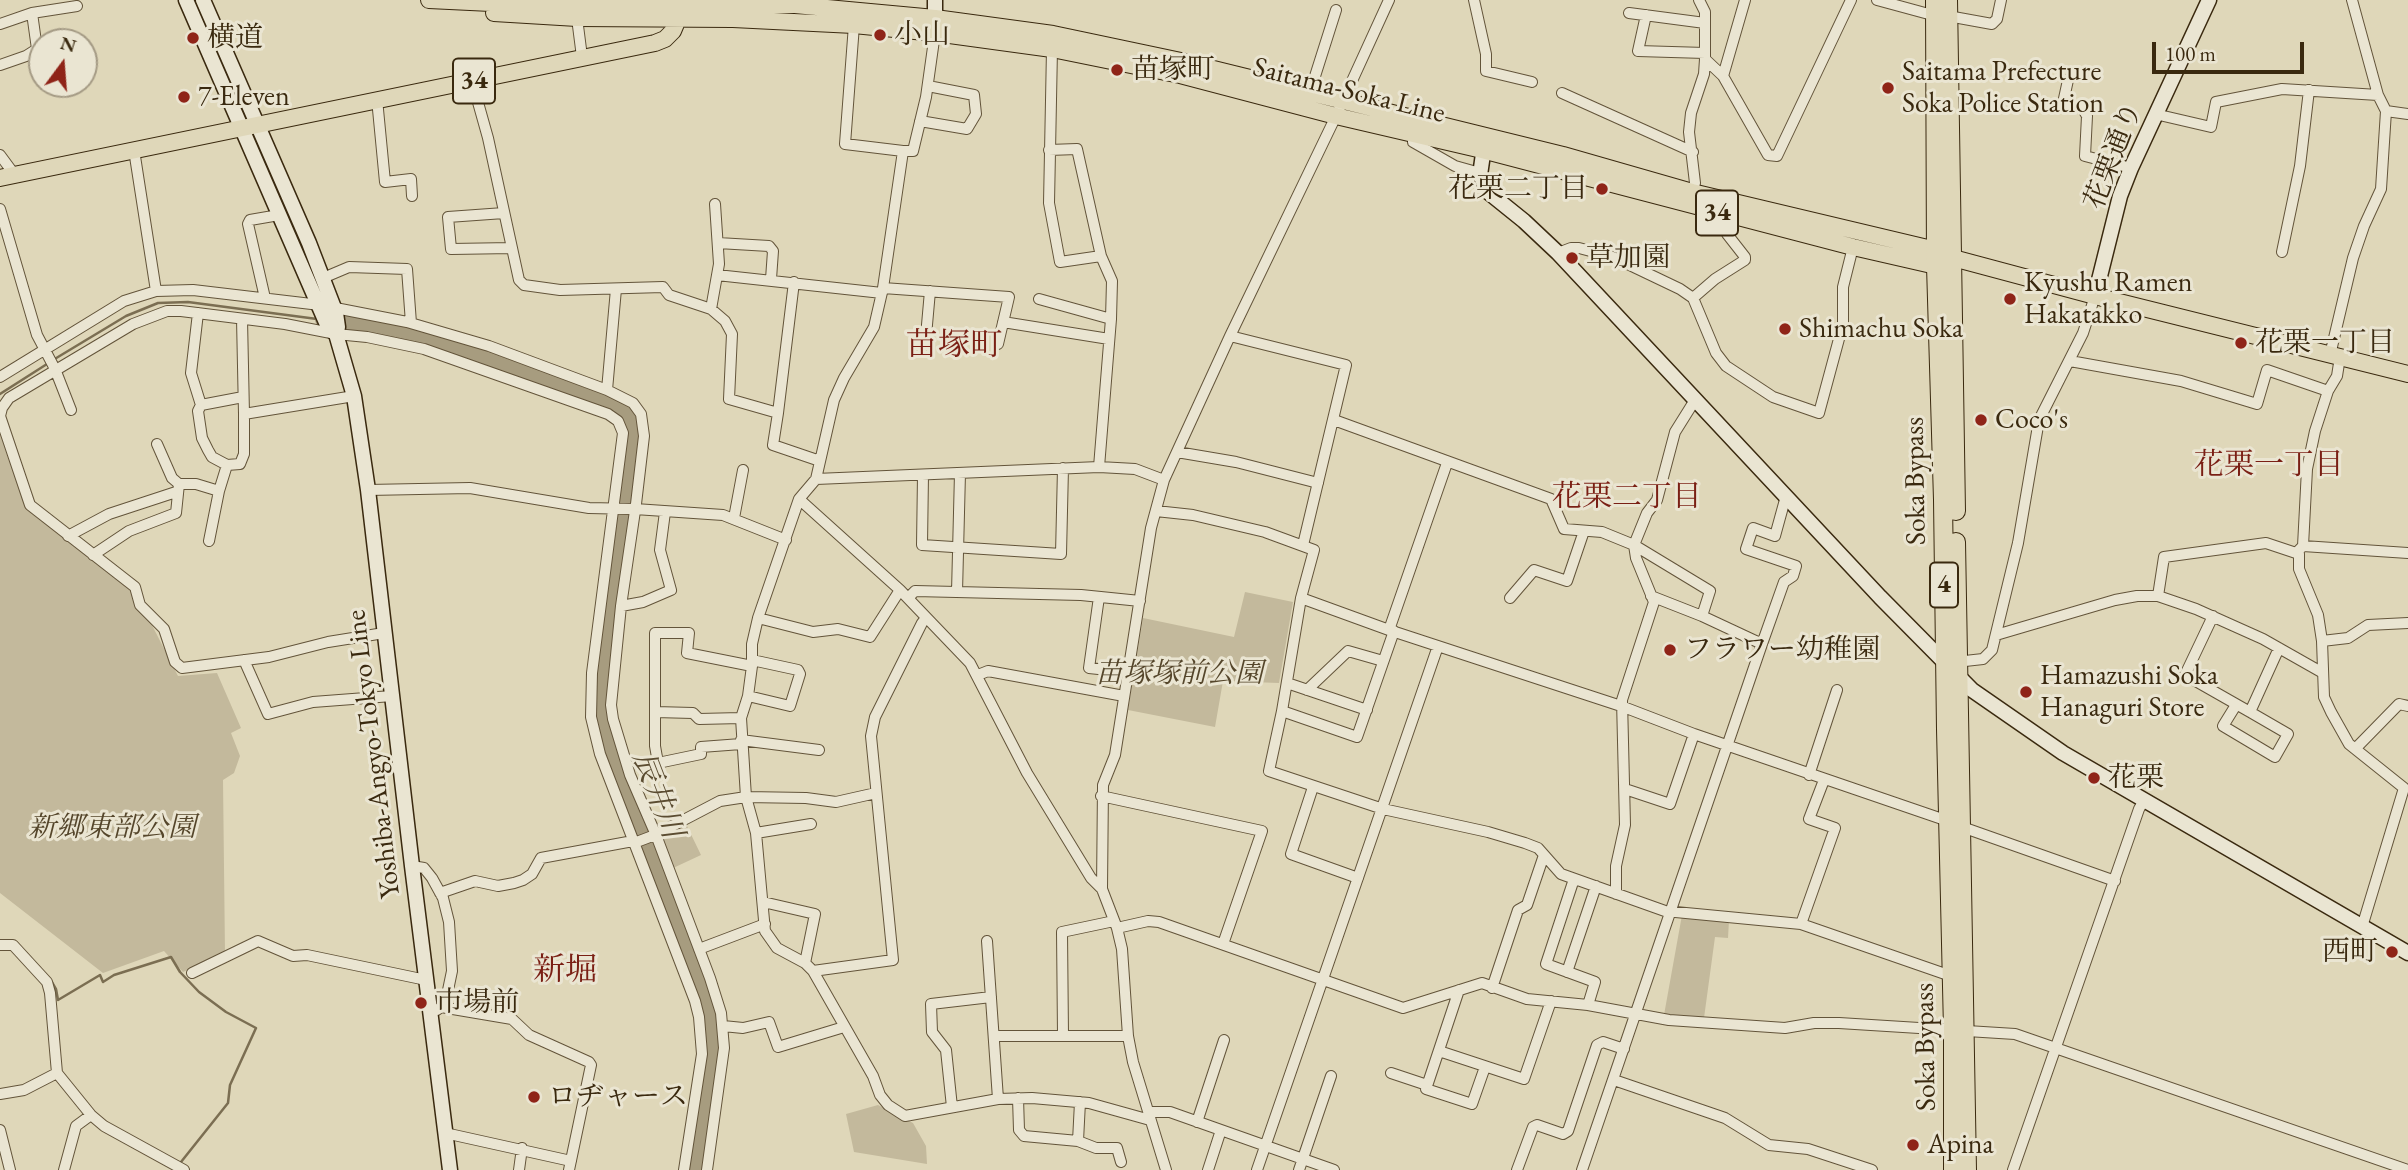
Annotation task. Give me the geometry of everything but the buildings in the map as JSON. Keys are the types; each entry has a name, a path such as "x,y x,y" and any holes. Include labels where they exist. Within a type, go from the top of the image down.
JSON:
{"highway":[{"name":"Soka Bypass","path":"1942,8 1953,258 1955,824 1959,1029 1966,1170"},
{"name":"Soka Bypass","path":"1942,8 1936,258 1953,666"},
{"name":"Soka Bypass","path":"1953,1170 1959,1029 1951,976 1955,824"}],"main road":[{"name":"Saitama-Soka Line","path":"429,0 484,12 795,2 935,25 1180,75 1336,116 1414,133 1563,155 1936,258"},
{"name":"34","path":"7,176 654,43 665,39 682,7"},
{"name":"Saitama-Soka Line","path":"682,7 733,19 854,25 935,25 1053,34 1108,45 1343,100 1731,217 1853,247 1953,258 2408,374"}],"street":[{"name":"Yoshiba-Angyo-Tokyo Line","path":"186,0 279,215 331,318"},
{"name":"Yoshiba-Angyo-Tokyo Line","path":"203,0 323,278 331,318 354,396 368,490 426,980 436,1010 450,1170"},
{"path":"854,25 845,144 912,151 928,86 935,0"},
{"path":"1166,1170 1133,1062 1128,1036 1122,948 1102,889 1101,796 1115,755 1151,528 1164,480 1389,0"},
{"path":"1474,0 1486,54 1486,71 1532,82"},
{"path":"1692,192 1695,183 1689,132 1691,113 1704,74 1705,56 1705,12 1699,0"},
{"path":"1723,76 1745,0"},
{"path":"1646,15 1638,51 1705,56 1723,76 1768,155 1777,156 1851,0"},
{"path":"1877,0 1942,8 1993,23 1997,19 2001,0"},
{"name":"花栗通り","path":"2095,296 2120,196 2131,167 2209,0"},
{"path":"2352,0 2378,95 2386,111 2382,189 2364,226 2353,258 2335,356 2337,376 2328,391 2315,431 2307,469 2299,569 2318,615 2324,697 2327,705 2349,744 2404,788 2362,927"},
{"path":"0,24 32,13 77,6"},
{"path":"576,7 582,57"},
{"path":"1310,92 1336,10"},
{"path":"0,65 37,49 32,13"},
{"path":"1629,13 1705,23"},
{"path":"1052,48 1049,203 1060,262 1101,256"},
{"path":"2068,80 2063,103 2083,109 2087,116 2085,156 2131,167"},
{"path":"472,81 488,138 519,279 524,285 560,290 663,287 669,295 711,309 725,321 732,334 729,399 778,413"},
{"path":"920,121 967,129 976,114 974,95 928,86"},
{"path":"2155,114 2211,127 2216,102 2283,89 2378,95"},
{"path":"2282,252 2300,166 2309,90"},
{"path":"1562,93 1693,152"},
{"path":"377,99 385,182 411,179 412,196"},
{"path":"2386,111 2408,114"},
{"path":"1414,133 1413,142 1455,166 1480,173"},
{"path":"1484,143 1480,173 1488,192 1558,253 1786,496 1953,666 1972,690 2028,730 2144,800 2408,953"},
{"path":"1049,150 1077,149 1101,256 1112,281 1099,467"},
{"path":"134,150 156,291"},
{"path":"903,151 874,327 834,400 816,479 799,499 758,618 752,644 748,696 741,719 741,742 746,797 756,833 765,931 777,948 809,967 873,1076 880,1095 888,1105 905,1116 998,1099 1018,1098 1080,1102 1150,1116 1170,1112 1334,1170"},
{"path":"0,155 7,176"},
{"path":"711,309 717,275 715,204"},
{"path":"0,209 37,335 55,368 71,410"},
{"path":"504,213 448,216 451,249 512,248"},
{"path":"265,298 248,224 250,220 279,215"},
{"path":"1693,298 1715,279 1745,260 1727,234 1731,217"},
{"path":"718,243 769,246 773,251 771,279"},
{"path":"1558,253 1579,248 1614,257 1680,289 1693,298 1716,353 1726,366 1773,397 1819,413 1843,324 1843,287 1853,247"},
{"path":"323,278 349,267 407,269 411,323"},
{"path":"717,275 882,290 1009,297 998,344"},
{"path":"794,282 773,445 820,461"},
{"path":"607,390 616,289"},
{"path":"0,377 124,301 156,291 193,290 265,298 331,318 367,337 450,357 615,418 623,433 590,703 600,754 699,1017 702,1054 684,1170"},
{"path":"926,336 930,291"},
{"path":"1953,666 1983,659 1992,650 2018,543 2039,420 2083,333 2095,296"},
{"path":"1039,299 1063,301 1111,319"},
{"path":"384,633 243,660 182,668 178,665 164,629 140,605 135,587 30,506 0,416 2,408 9,398 55,368 133,324 160,313 181,311 285,324 331,318 411,323 489,346 607,390 633,403 641,414 644,426 611,690 613,719 630,775 719,1003 723,1026 723,1058 707,1170"},
{"path":"198,313 191,373 201,405 198,411 202,438 212,457 227,465 240,464 244,454 242,319"},
{"path":"1003,321 1109,339"},
{"path":"1230,336 1346,365 1303,545"},
{"path":"2070,361 2189,383 2257,404 2267,370 2328,391"},
{"path":"244,414 354,396"},
{"path":"201,405 243,397"},
{"path":"1616,894 1616,866 1625,825 1621,706 1654,602 1636,558 1634,545 1647,513 1657,500 1675,432 1695,400"},
{"path":"1334,421 1551,499 1564,529 1602,533 1634,545 1710,591 1702,616"},
{"path":"93,555 130,531 176,513 177,488 157,444"},
{"path":"1177,452 1236,462 1318,483"},
{"path":"1282,711 1357,737 1447,463"},
{"path":"209,541 227,465"},
{"path":"816,479 1099,467 1135,469 1164,480"},
{"path":"923,475 922,545 1061,554 1063,468"},
{"path":"734,518 743,470"},
{"path":"957,592 960,473"},
{"path":"68,536 108,514 177,488 196,484 219,491"},
{"path":"368,490 470,488 589,508 734,518 786,540"},
{"path":"1582,1170 1784,582 1793,576 1796,566 1746,549 1753,528 1775,536 1786,496"},
{"path":"799,499 904,594 978,675 1027,772 1091,878 1102,889"},
{"path":"1156,511 1193,514 1265,532 1314,550 1301,598 1269,771 1383,809 1488,831 1538,848 1562,874 1671,911 1801,924 1951,976"},
{"path":"621,606 643,603 671,590 660,550 665,512"},
{"path":"1510,598 1534,570 1567,582 1584,531"},
{"path":"2158,596 2164,557 2266,543 2299,549 2408,553"},
{"path":"758,618 813,632 838,629 870,637 895,596 915,591 1098,597 1140,601"},
{"path":"1651,596 1762,644"},
{"path":"1996,635 2115,600 2158,596 2213,617 2279,648 2323,673"},
{"path":"1098,597 1089,668 1127,672"},
{"path":"1301,598 1392,631 1621,706 1809,775 2115,881"},
{"path":"2213,617 2185,676 2288,734 2275,757 2223,726 2236,705"},
{"path":"809,967 893,960 871,736 875,717 926,618"},
{"path":"2322,641 2348,638 2368,625 2408,624"},
{"path":"748,696 790,706 800,674 798,670 687,653 689,633 655,634 655,746 658,763 701,754 701,747 741,742 818,750"},
{"path":"1257,1170 1438,646"},
{"path":"2250,712 2279,648"},
{"path":"1307,690 1348,651 1383,661"},
{"path":"243,660 268,714 313,702 391,696"},
{"path":"978,675 988,671 1124,696"},
{"path":"1287,683 1367,710"},
{"path":"1809,775 1837,690"},
{"path":"2356,749 2399,704 2408,706"},
{"path":"655,712 693,713 699,719 741,719"},
{"path":"1625,789 1670,804 1694,734"},
{"path":"1801,924 1835,828 1809,819 1824,780"},
{"path":"1313,787 1291,854 1358,877"},
{"path":"440,892 475,881 498,886 514,883 532,874 541,858 634,842 655,835 720,801 746,797 806,798 835,802 876,793"},
{"path":"1101,796 1262,831 1223,944"},
{"path":"2013,1170 2144,800"},
{"path":"756,833 811,824"},
{"path":"1492,988 1518,910 1527,905 1544,855"},
{"path":"412,866 424,868 440,892 449,922 453,949 452,971 436,1010 512,1019 529,1035 591,1065 570,1166 522,1148 445,1133"},
{"path":"1574,879 1546,964 1595,982 1588,1005"},
{"path":"1567,972 1596,887"},
{"path":"762,902 815,914 809,967"},
{"path":"1063,1035 1062,932 1148,920 1403,1008 1482,983 1527,999 1588,1005 1669,1020 1786,1028 1814,1023 1839,1023 2015,1034 2408,1170"},
{"path":"699,949 765,924"},
{"path":"192,974 258,941 293,957 307,955 426,980"},
{"path":"987,941 998,1099"},
{"path":"0,946 13,945 47,982 57,1073 91,1115 104,1126 184,1170"},
{"path":"1459,990 1426,1089 1472,1104 1485,1067"},
{"path":"952,1107 946,1050 932,1032 931,1004 991,997"},
{"path":"1439,1051 1524,1079 1551,1001"},
{"path":"723,1026 743,1028 769,1022 778,1047 845,1027"},
{"path":"994,1036 1128,1036"},
{"path":"1197,1122 1224,1040"},
{"path":"1517,1170 1533,1127 1536,1125 1563,1134 1568,1130 1597,1045 1603,1042 1624,1049"},
{"path":"0,1094 24,1090 57,1073"},
{"path":"1391,1073 1427,1085"},
{"path":"1299,1170 1331,1076"},
{"path":"1614,1080 1725,1118 1769,1145 1808,1149 1872,1170"},
{"path":"1018,1098 1019,1130 1024,1136 1078,1141 1096,1148 1117,1148 1121,1162"},
{"path":"1078,1141 1080,1102"},
{"path":"64,1170 76,1126 91,1115"},
{"path":"0,1130 9,1170"},
{"path":"1208,1170 1222,1130"},
{"path":"519,1170 522,1148"},
{"path":"0,1167 9,1170"}],"green space":[{"name":"新郷東部公園","path":"0,428 27,509 134,590 178,676 217,673 241,728 231,733 240,756 234,773 223,780 225,954 183,972 164,951 103,973 0,893"},
{"name":"苗塚塚前公園","path":"1245,592 1293,602 1279,683 1223,681 1215,727 1128,710 1143,618 1234,637"},
{"path":"686,824 701,855 671,869 662,836"},
{"path":"1682,915 1729,920 1728,938 1715,937 1704,1018 1664,1015"},
{"path":"878,1105 913,1123 926,1146 927,1164 854,1152 846,1114"}],"waterway":[{"path":"53,360 126,316 158,303 188,302 317,319"},
{"name":"辰井川","path":"324,319 396,332 456,348 617,405 629,413 633,422 600,691 602,719 612,760 710,1010 712,1062 695,1170"},
{"path":"0,394 47,364"},
{"path":"52,982 58,1000 100,975 103,982 114,975 171,957 180,972 199,992 226,1012 256,1028 230,1085 228,1103 181,1162"}],"place":[{"name":"小山","path":"880,35"},
{"name":"横道","path":"193,38"},
{"name":"苗塚町","path":"1117,70"},
{"name":"Saitama Prefecture Soka Police Station","path":"1888,88"},
{"name":"7-Eleven","path":"184,97"},
{"name":"花栗二丁目","path":"1602,189"},
{"name":"草加園","path":"1572,258"},
{"name":"Kyushu Ramen Hakatakko","path":"2010,299"},
{"name":"Shimachu Soka","path":"1785,329"},
{"name":"花栗一丁目","path":"2241,343"},
{"name":"Coco's","path":"1981,420"},
{"name":"フラワー幼稚園","path":"1670,650"},
{"name":"Hamazushi Soka Hanaguri Store","path":"2026,692"},
{"name":"花栗","path":"2094,778"},
{"name":"西町","path":"2392,952"},
{"name":"市場前","path":"421,1003"},
{"name":"ロヂャース","path":"534,1097"},
{"name":"Apina","path":"1913,1145"}],"district":[{"name":"苗塚町","path":"954,346"},
{"name":"花栗一丁目","path":"2269,466"},
{"name":"花栗二丁目","path":"1627,498"},
{"name":"新堀","path":"565,971"}]}
